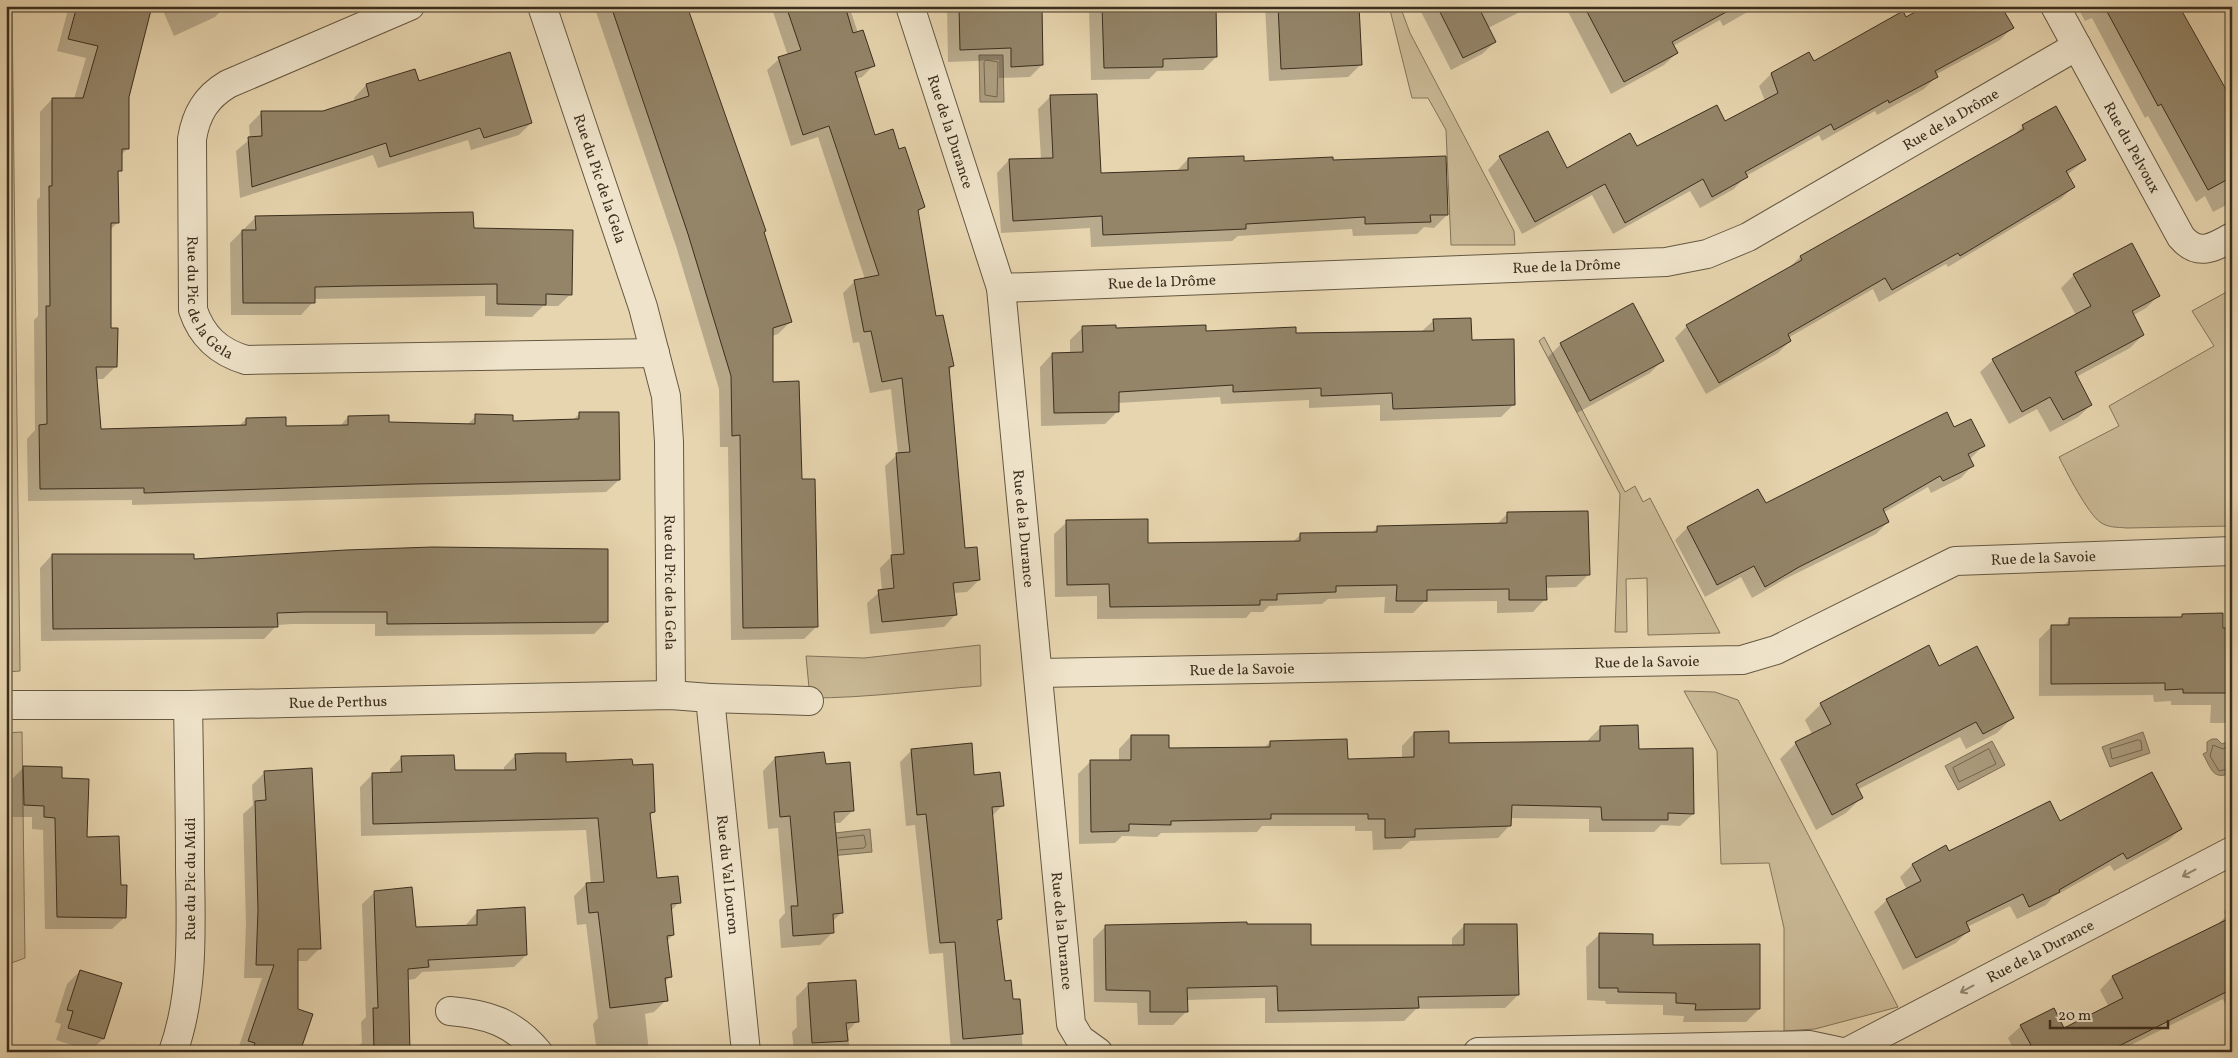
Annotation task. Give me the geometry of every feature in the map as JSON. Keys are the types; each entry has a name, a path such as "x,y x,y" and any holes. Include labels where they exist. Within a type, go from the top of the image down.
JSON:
{"street":[{"name":"Rue du Pic de la Gela","path":"410,6 228,84 210,96 204,104 194,126 192,139 193,310 200,330 220,349 246,360 655,353"},
{"name":"Rue du Pic de la Gela","path":"542,6 643,308 666,396 669,442 671,695"},
{"name":"Rue de la Durance","path":"910,6 1002,288 1071,1024 1080,1039 1098,1052"},
{"name":"Rue du Pelvoux","path":"2055,6 2181,237 2193,249 2217,245 2232,237"},
{"name":"Rue de la Drôme","path":"1002,288 1523,269 1688,259 1748,237 2077,46"},
{"name":"Rue de la Savoie","path":"1038,673 1742,660 1776,650 1955,561 1968,558 2232,551"},
{"path":"671,695 809,701"},
{"name":"Rue de Perthus","path":"6,705 188,705 671,695"},
{"name":"Rue du Val Louron","path":"710,698 746,1052"},
{"name":"Rue du Pic du Midi","path":"173,1052 179,1032 188,982 191,940 188,705"},
{"name":"Rue de la Durance","path":"1847,1052 2232,851"},
{"path":"450,1011 482,1016 511,1026 522,1033 538,1052"},
{"path":"1478,1052 1809,1046 1842,1052"}],"shaded area":[{"path":"6,6 12,6 20,671 6,672"},
{"path":"1389,6 1400,6 1410,33 1514,231 1515,245 1451,245 1446,130 1428,98 1412,98"},
{"path":"2232,289 2232,526 2127,528 2103,524 2084,502 2059,457 2119,426 2109,406 2214,346 2192,311"},
{"path":"1544,337 1625,492 1635,486 1643,502 1650,498 1720,633 1648,635 1647,578 1626,579 1627,632 1615,632 1620,494 1539,341"},
{"path":"980,645 981,686 810,698 806,656 864,658"},
{"path":"1684,691 1715,692 1738,700 1898,1007 1815,1029 1784,1031 1784,928 1769,863 1721,864 1717,751"},
{"path":"22,732 25,958 6,965 6,733"}],"water":[{"path":"979,55 1003,55 1004,102 980,102"},
{"path":"2143,732 2150,753 2110,767 2102,747"},
{"path":"2217,739 2222,744 2232,739 2232,772 2226,775 2213,772 2203,754 2207,752 2207,742"},
{"path":"1992,741 2005,765 1958,790 1945,766"},
{"path":"870,829 872,852 820,857 817,835"}],"building":[{"path":"77,6 152,6 129,97 129,149 122,149 122,171 118,171 119,223 111,223 111,328 118,328 117,367 96,367 101,429 246,425 246,418 286,417 286,426 348,425 348,416 389,415 389,422 475,424 475,414 513,415 513,421 579,419 579,412 619,412 620,480 415,484 144,493 144,488 40,489 39,425 47,424 46,306 50,306 49,186 52,186 52,98 83,98 98,46 68,39"},
{"path":"611,6 687,6 766,231 764,232 792,322 773,328 773,382 799,381 802,479 815,479 818,627 743,628 740,435 732,436 731,376 688,234"},
{"path":"786,6 845,6 853,33 863,30 875,66 855,72 875,135 893,129 899,149 905,147 925,207 918,210 936,316 943,315 954,366 949,367 965,548 977,547 980,580 953,583 957,615 882,622 878,590 894,588 891,555 904,554 896,453 910,452 902,378 882,382 871,331 864,332 854,280 879,275 829,126 803,135 778,57 801,50"},
{"path":"959,6 1042,6 1043,65 1011,67 1011,48 960,50"},
{"path":"1102,6 1216,6 1217,57 1163,59 1163,67 1104,68"},
{"path":"1278,6 1359,6 1362,65 1281,69"},
{"path":"1437,6 1478,6 1496,42 1463,58"},
{"path":"1584,6 1737,6 1672,42 1678,53 1624,82"},
{"path":"1926,6 2001,6 2014,28 1935,71 1938,77 1889,103 1888,100 1834,130 1831,124 1745,172 1748,177 1712,197 1703,179 1625,223 1605,184 1535,222 1499,156 1548,131 1567,168 1630,133 1637,146 1717,105 1725,121 1778,93 1771,73 1809,52 1814,61 1903,11 1906,17"},
{"path":"2104,6 2179,6 2232,100 2232,177 2208,190 2161,104 2158,106"},
{"path":"510,52 532,123 484,138 480,128 390,157 386,143 252,187 248,137 262,136 261,111 323,111 369,96 366,84 415,69 419,81"},
{"path":"1097,94 1101,173 1188,170 1188,158 1244,156 1244,161 1333,157 1333,160 1446,156 1448,215 1430,215 1431,222 1365,224 1365,217 1246,224 1246,229 1103,235 1102,216 1013,221 1009,159 1053,158 1050,95"},
{"path":"2056,106 2086,160 2066,171 2075,187 1960,256 1958,253 1892,290 1885,278 1788,334 1791,341 1719,383 1686,325 1802,260 1800,256 2024,129 2022,125"},
{"path":"473,212 474,228 573,230 572,295 546,294 546,305 497,304 497,284 315,287 315,303 243,303 242,230 256,230 255,216"},
{"path":"2132,243 2160,296 2132,311 2144,335 2075,372 2092,405 2063,420 2050,397 2022,412 1992,359 2091,306 2073,274"},
{"path":"1633,303 1664,361 1590,401 1560,343"},
{"path":"1471,318 1472,340 1514,339 1515,405 1393,409 1392,393 1321,396 1321,388 1233,392 1233,385 1119,392 1119,412 1054,413 1052,353 1083,352 1082,326 1116,325 1116,328 1206,325 1206,331 1296,327 1296,333 1434,331 1433,319"},
{"path":"1947,412 1954,427 1971,419 1985,446 1968,454 1974,466 1943,481 1940,476 1883,509 1889,522 1799,567 1765,587 1754,566 1717,585 1687,527 1758,489 1766,503"},
{"path":"1588,511 1590,575 1546,576 1547,600 1509,600 1509,589 1427,590 1427,601 1396,601 1397,585 1336,586 1336,592 1277,594 1277,600 1260,600 1260,605 1110,607 1109,584 1067,585 1066,520 1148,519 1148,543 1300,541 1300,533 1377,532 1377,526 1507,523 1507,512"},
{"path":"432,547 608,549 608,622 387,624 387,612 305,612 277,613 278,627 53,629 52,554 194,554 194,559"},
{"path":"2223,613 2223,628 2232,628 2232,693 2183,693 2183,689 2165,690 2165,683 2051,684 2051,625 2069,625 2069,618 2182,617 2182,614"},
{"path":"1929,645 1939,666 1977,646 2014,718 1983,734 1976,722 1856,784 1863,798 1832,815 1795,742 1831,724 1820,703"},
{"path":"1638,725 1639,749 1693,748 1694,814 1668,813 1668,820 1602,820 1601,807 1512,805 1511,826 1415,829 1415,837 1385,838 1385,819 1368,819 1368,814 1271,814 1271,819 1171,821 1171,825 1129,824 1129,831 1091,832 1090,760 1131,760 1131,735 1169,735 1169,748 1270,747 1270,741 1347,739 1348,759 1414,757 1414,732 1449,731 1449,743 1600,741 1600,726"},
{"path":"972,743 974,775 1000,772 1004,806 992,807 1002,919 997,920 1005,981 1011,980 1013,999 1020,999 1023,1034 963,1039 955,942 940,943 926,814 917,815 911,749"},
{"path":"824,752 826,764 850,762 854,811 834,812 843,913 833,914 834,933 793,936 791,906 798,906 790,816 780,817 775,757"},
{"path":"566,753 566,762 632,759 633,765 653,764 655,812 650,813 657,878 678,876 681,903 671,904 674,935 667,936 672,977 665,978 668,1001 610,1008 598,912 589,913 586,883 604,882 598,818 373,824 372,773 402,772 401,756 454,755 455,770 516,770 515,754"},
{"path":"23,766 62,767 62,778 89,779 87,837 119,836 121,885 127,885 126,918 57,917 55,818 44,817 44,806 24,805"},
{"path":"312,768 321,949 298,949 298,1009 313,1014 300,1052 252,1052 255,1043 248,1041 274,965 256,965 258,910 255,801 266,800 264,771"},
{"path":"2152,772 2182,829 2127,859 2123,853 2059,890 2060,892 2029,907 2023,894 1966,922 1970,931 1916,958 1886,899 1921,881 1912,864 1946,845 1949,851 2050,801 2060,821"},
{"path":"412,887 416,927 477,925 477,910 525,907 527,955 428,960 429,967 408,969 410,1052 374,1052 373,1008 378,1008 374,891"},
{"path":"2232,917 2232,989 2107,1052 2018,1052 2031,1045 2020,1025 2054,1008 2064,1028 2123,998 2112,976"},
{"path":"1247,922 1247,924 1311,924 1311,945 1464,945 1464,924 1517,924 1519,995 1418,997 1419,1008 1278,1011 1277,986 1187,988 1188,1012 1150,1012 1150,991 1106,990 1105,925"},
{"path":"1599,933 1653,934 1653,945 1760,944 1760,1009 1695,1010 1696,1004 1676,1003 1676,993 1618,992 1618,988 1599,988"},
{"path":"80,970 122,983 104,1039 68,1028 73,1011 67,1010"},
{"path":"856,980 859,1022 846,1023 848,1041 812,1043 808,983"}]}
